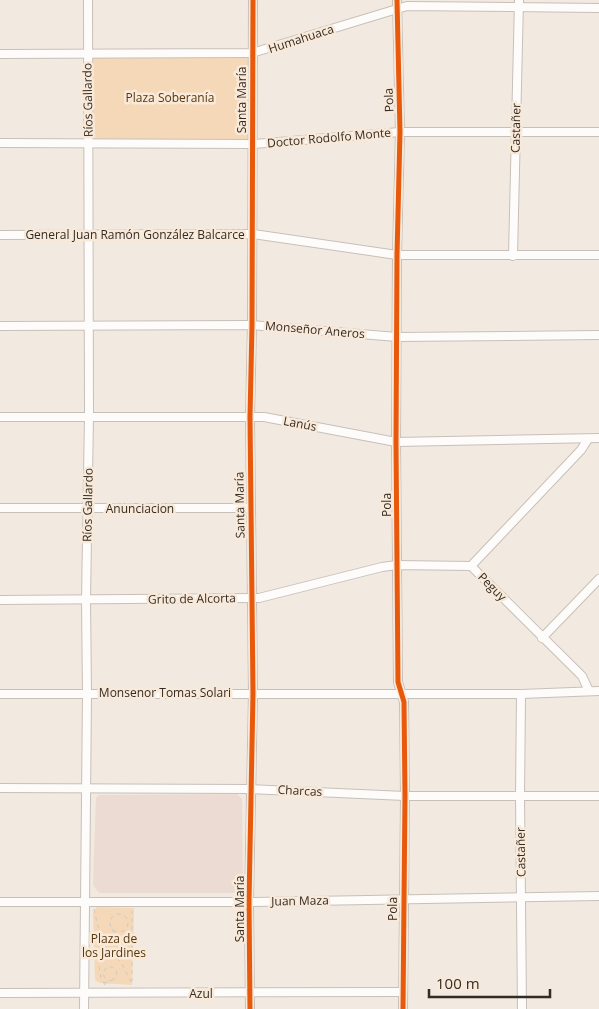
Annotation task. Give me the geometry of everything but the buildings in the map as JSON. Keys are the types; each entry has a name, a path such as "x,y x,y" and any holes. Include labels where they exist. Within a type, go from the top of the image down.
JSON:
{"street":[{"name":"Ríos Gallardo","path":"84,1009 89,901 86,788 88,0"},
{"name":"Santa María","path":"250,1009 250,789 253,693 250,417 253,234 253,0"},
{"name":"Humahuaca","path":"0,54 252,53 396,4 407,6 519,4 599,8"},
{"name":"Pola","path":"396,4 400,132 396,442 398,682 404,702 405,796 403,1009"},
{"name":"Castañer","path":"513,256 519,4"},
{"name":"Doctor Rodolfo Monte","path":"0,143 252,144 400,132 599,132"},
{"name":"General Juan Ramón González Balcarce","path":"0,235 253,234 397,255 599,255"},
{"name":"Monseñor Aneros","path":"0,326 252,325 397,337 599,335"},
{"name":"Lanús","path":"0,417 264,417 396,442 599,438"},
{"name":"Peguy","path":"588,439 581,450 471,566 582,676 589,691"},
{"name":"Anunciacion","path":"0,508 250,508"},
{"name":"Grito de Alcorta","path":"0,600 260,598 382,567 397,565 471,566"},
{"path":"542,638 599,579"},
{"name":"Monsenor Tomas Solari","path":"0,694 521,694 599,691"},
{"name":"Castañer","path":"521,694 522,1009"},
{"name":"Charcas","path":"0,788 250,789 405,796 599,796"},
{"name":"Juan Maza","path":"0,902 249,902 599,896"},
{"name":"Azul","path":"0,994 403,992"}],"path":[{"path":"89,901 105,946 124,967 137,994"},
{"path":"132,901 132,983"},
{"path":"112,929 120,933 126,930 129,925 128,919 123,914 114,915 110,923 112,929 116,938 126,944"},
{"path":"111,994 101,978 99,966 105,958 126,944 132,937"},
{"path":"123,946 132,964"},
{"path":"111,966 115,968 117,974 115,979 110,981 104,978 105,968 111,966"},
{"path":"104,983 115,979"}],"shaded area":[{"path":"237,794 242,799 243,888 240,893 99,893 93,885 96,798 99,795"}],"green space":[{"name":"Plaza Soberanía","path":"88,53 252,53 253,144 89,143"},
{"name":"Plaza de los Jardines","path":"97,907 134,908 132,985 100,983 95,980 93,913"}],"cycle path":[{"path":"250,1009 249,902 253,693 250,417 253,0"},
{"path":"397,0 400,132 396,442 398,682 404,702 403,1009"}]}
